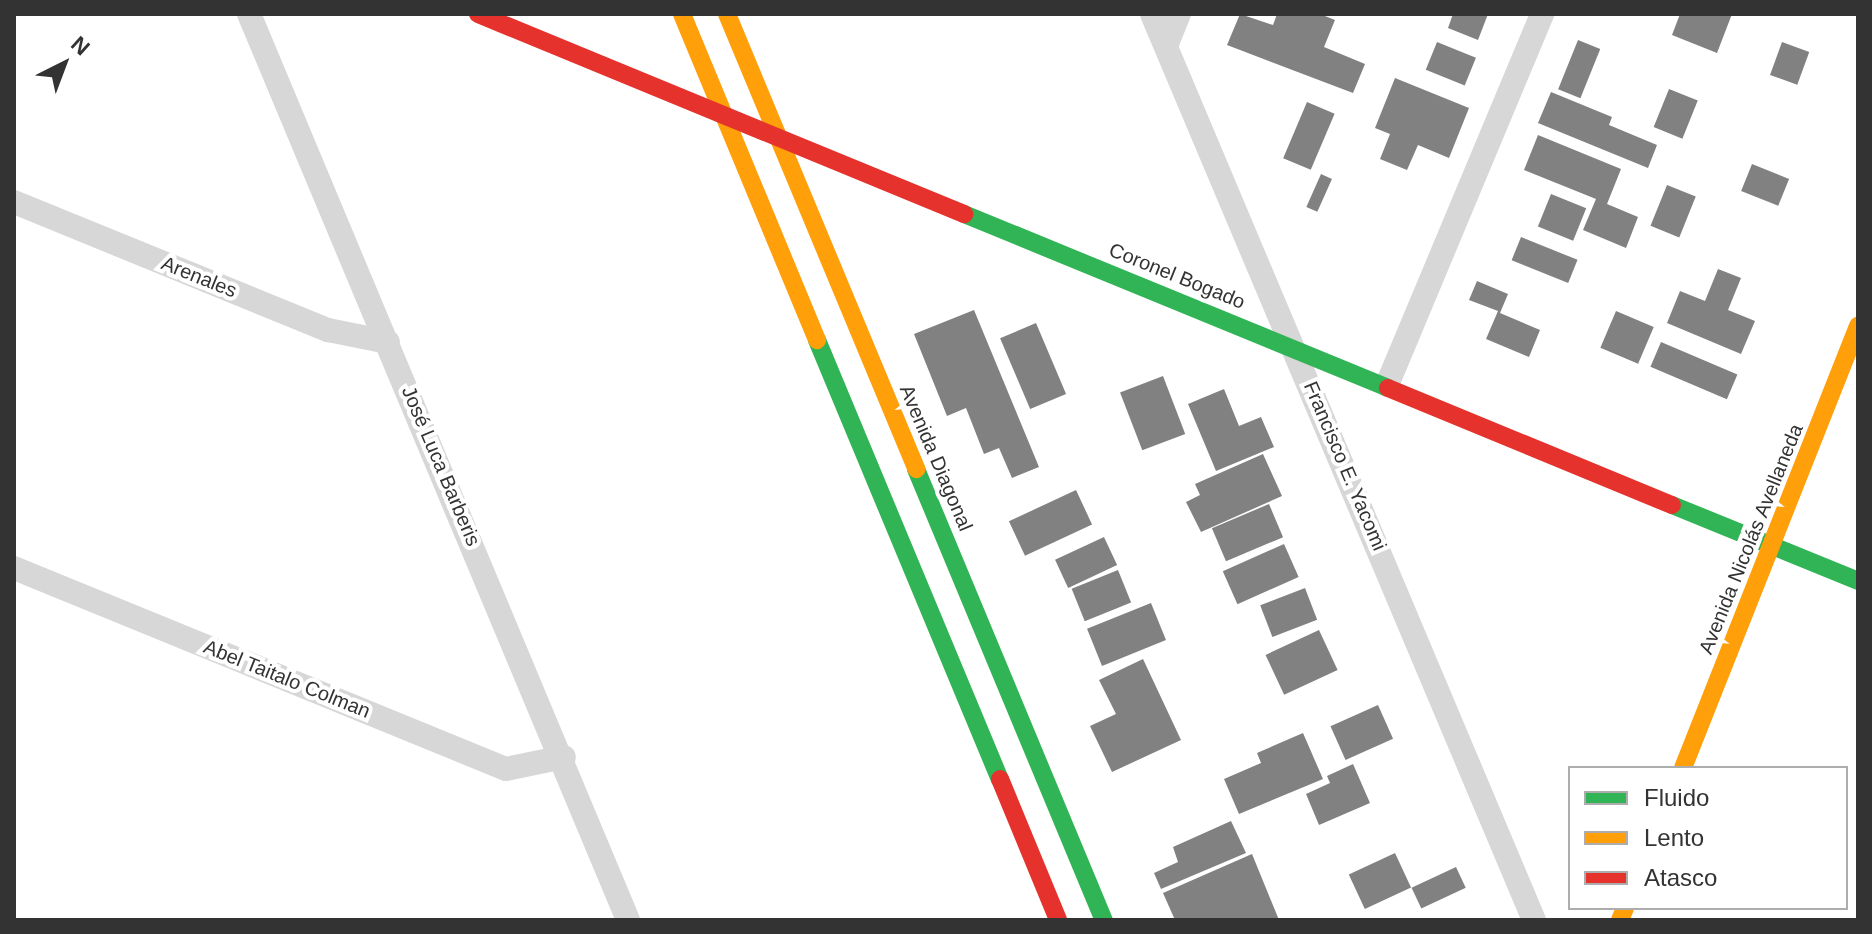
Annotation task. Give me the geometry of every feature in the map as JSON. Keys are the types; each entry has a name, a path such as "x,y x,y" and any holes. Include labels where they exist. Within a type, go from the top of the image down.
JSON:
{"main road":[{"name":"Coronel Bogado","path":"478,14 1858,581"},
{"path":"682,14 1058,920"},
{"name":"Avenida Diagonal","path":"727,14 1104,920"},
{"name":"Avenida Nicolás Avellaneda","path":"1684,766 1774,548 1858,325"}],"street":[{"name":"José Luca Barberis","path":"249,14 564,757 628,920"},
{"name":"Francisco E. Yacomi","path":"1152,14 1296,349 1534,920"},
{"path":"1166,46 1179,14"},
{"path":"1387,385 1542,14"},
{"name":"Arenales","path":"14,202 328,330 388,342"},
{"name":"Abel Taitalo Colman","path":"14,568 506,769 564,757"}],"building":[{"path":"1240,14 1273,25 1277,14 1320,14 1335,20 1324,47 1365,64 1353,93 1227,45"},
{"path":"1453,14 1488,14 1478,40 1448,28"},
{"path":"1680,14 1732,14 1717,53 1672,35"},
{"path":"1578,40 1600,49 1580,98 1558,89"},
{"path":"1437,42 1476,58 1465,86 1426,70"},
{"path":"1782,42 1809,52 1797,85 1770,75"},
{"path":"1395,78 1469,108 1449,158 1418,145 1407,170 1380,159 1390,134 1375,128"},
{"path":"1669,89 1698,101 1682,139 1654,127"},
{"path":"1551,92 1612,117 1609,125 1657,145 1648,168 1538,123"},
{"path":"1307,102 1335,114 1311,170 1283,158"},
{"path":"1538,135 1621,169 1607,204 1638,217 1626,248 1583,230 1596,199 1524,170"},
{"path":"1752,164 1789,179 1778,206 1741,191"},
{"path":"1321,174 1332,179 1317,212 1306,207"},
{"path":"1667,185 1696,197 1679,237 1651,226"},
{"path":"1551,194 1586,208 1573,241 1538,226"},
{"path":"1521,237 1578,260 1568,283 1512,260"},
{"path":"1718,269 1741,278 1728,310 1755,321 1741,354 1667,323 1680,291 1705,301"},
{"path":"1477,281 1508,294 1500,313 1540,330 1529,357 1486,339 1498,311 1469,300"},
{"path":"974,310 1039,467 1012,478 999,448 984,454 966,408 947,416 914,334"},
{"path":"1616,311 1654,327 1638,364 1600,348"},
{"path":"1036,323 1066,394 1030,409 1000,338"},
{"path":"1661,342 1737,374 1727,399 1650,367"},
{"path":"1163,376 1185,434 1142,450 1120,392"},
{"path":"1224,389 1239,426 1261,417 1274,447 1216,471 1188,404"},
{"path":"1263,454 1282,496 1201,532 1186,502 1200,495 1195,484"},
{"path":"1076,490 1092,524 1025,556 1009,521"},
{"path":"1269,504 1283,537 1226,561 1212,528"},
{"path":"1104,537 1117,565 1068,588 1055,560"},
{"path":"1284,544 1299,577 1237,604 1223,571"},
{"path":"1118,570 1131,602 1085,621 1072,589"},
{"path":"1305,588 1317,620 1272,637 1260,605"},
{"path":"1151,603 1166,640 1102,666 1087,629"},
{"path":"1319,630 1338,670 1284,695 1266,655"},
{"path":"1143,659 1181,740 1112,772 1090,726 1116,714 1099,680"},
{"path":"1378,705 1393,739 1346,760 1330,726"},
{"path":"1303,733 1323,779 1239,814 1224,779 1261,763 1257,753"},
{"path":"1353,764 1370,803 1319,825 1306,794 1330,783 1327,776"},
{"path":"1231,821 1246,853 1161,889 1154,873 1178,862 1173,847"},
{"path":"1395,853 1411,887 1365,909 1349,875"},
{"path":"1252,854 1279,920 1175,920 1163,893"},
{"path":"1456,867 1466,888 1421,909 1412,888"}],"traffic: fast":[{"path":"964,214 1388,388"},
{"path":"817,340 1000,779"},
{"path":"916,469 1104,920"},
{"path":"1672,505 1858,581"}],"traffic: slow":[{"path":"682,14 817,340"},
{"path":"727,14 916,469"},
{"path":"1684,766 1858,325"},
{"path":"1620,920 1624,910"}],"traffic: jam":[{"path":"478,14 964,214"},
{"path":"1388,388 1672,505"},
{"path":"1000,779 1058,920"}]}
